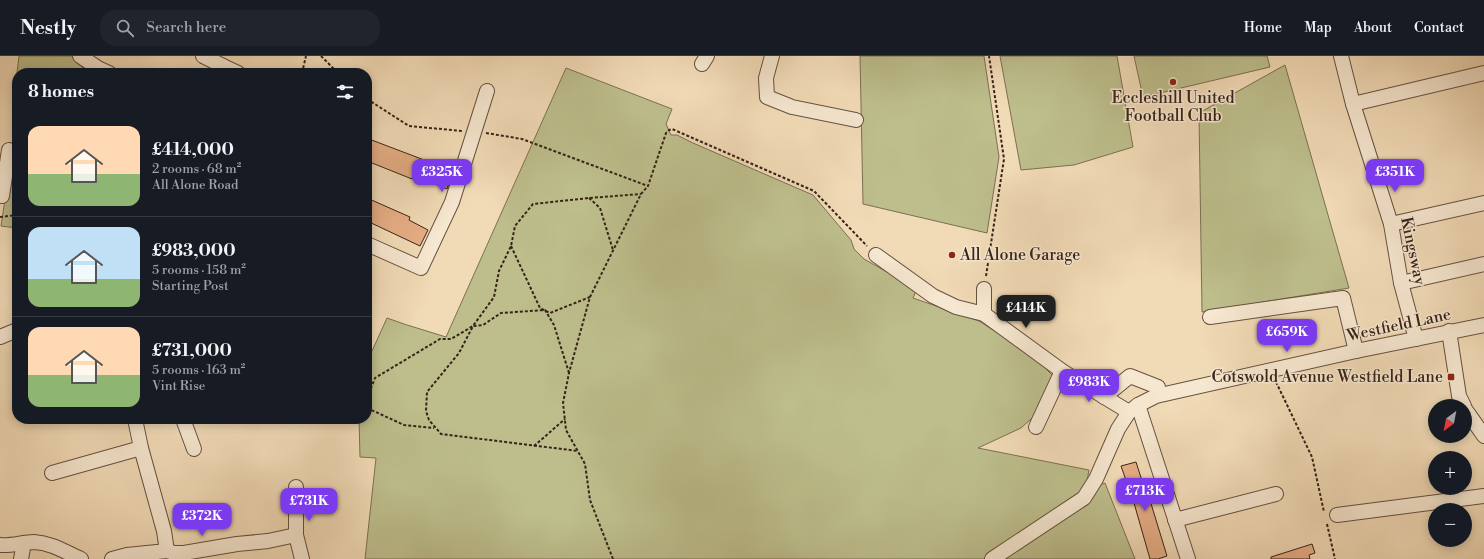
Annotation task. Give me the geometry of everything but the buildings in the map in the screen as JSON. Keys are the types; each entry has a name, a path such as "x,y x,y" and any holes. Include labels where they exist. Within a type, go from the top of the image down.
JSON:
{"street":[{"path":"80,56 100,68"},
{"path":"203,56 219,68"},
{"path":"772,56 766,78 767,97 792,107 856,120"},
{"name":"Kingsway","path":"1341,56 1353,104 1391,224 1401,283 1416,339"},
{"path":"1353,104 1484,73"},
{"path":"372,246 421,268 452,202 487,91"},
{"path":"2,196 9,151"},
{"path":"1391,224 1484,203"},
{"path":"876,255 933,296 956,307 984,314 1062,371 1104,397 1134,409 1188,559"},
{"path":"1401,283 1484,264"},
{"path":"984,289 984,314"},
{"path":"1210,317 1343,298 1356,351"},
{"name":"Westfield Lane","path":"1134,409 1156,396 1356,351 1484,325"},
{"path":"1449,331 1460,399"},
{"path":"0,337 12,332"},
{"path":"1036,427 1062,371"},
{"path":"1104,397 1130,376 1158,387"},
{"path":"992,559 1084,498 1096,479 1118,429 1134,409"},
{"path":"1472,419 1484,436"},
{"path":"136,424 140,448 164,531 167,551"},
{"path":"185,424 194,450"},
{"path":"52,473 140,448"},
{"path":"296,487 296,535 302,559"},
{"path":"1175,520 1276,494"},
{"path":"1330,518 1484,496"},
{"path":"112,559 167,551 174,553 210,554 237,544 268,541 296,535"},
{"path":"21,559 24,543"},
{"path":"0,545 7,546 24,543 47,544 58,547 81,559"}],"path":[{"path":"303,68 306,56"},
{"path":"321,56 333,68"},
{"path":"984,289 1004,159 989,56"},
{"path":"372,102 409,126 474,132 522,139 648,186"},
{"path":"613,559 590,500 585,464 566,430 563,403 569,372 590,297 641,194 648,186 666,134 669,130 672,129 814,191 876,255"},
{"path":"578,451 441,434 429,420 426,411 427,392 459,352 473,326 494,297 499,271 511,246 514,226 533,204 641,194"},
{"path":"589,198 600,208 613,250"},
{"path":"0,217 12,216"},
{"path":"511,246 540,308 550,312 590,297"},
{"path":"372,386 375,378 440,339 451,339 473,326 483,325 501,313 544,310"},
{"path":"544,310 554,325 569,372"},
{"path":"1270,370 1312,457 1330,518 1335,559"},
{"path":"372,410 404,425 435,428"},
{"path":"534,446 565,419"}],"green space":[{"path":"19,56 75,56 83,68 18,68"},
{"path":"860,56 984,56 999,157 987,233 863,204"},
{"path":"1000,56 1117,56 1133,147 1074,165 1021,170"},
{"name":"Eccleshill United Football Club","path":"1134,56 1267,56 1270,67 1143,97"},
{"path":"1285,65 1349,288 1202,312 1199,113"},
{"path":"566,68 672,109 666,124 671,135 677,135 813,195 851,240 854,249 864,259 917,289 913,298 979,321 1041,361 1044,367 1054,377 1041,410 1021,428 978,448 1089,470 1086,486 1076,500 985,559 365,559 376,458 360,457 359,424 372,424 372,351 387,318 446,337"},
{"path":"11,160 12,227 1,226"},
{"path":"1105,483 1135,559 1003,559 1088,504 1100,485"}],"place":[{"name":"Eccleshill United Football Club","path":"1173,82"},
{"name":"All Alone Garage","path":"952,255"},
{"name":"Cotswold Avenue Westfield Lane","path":"1451,377"}]}
